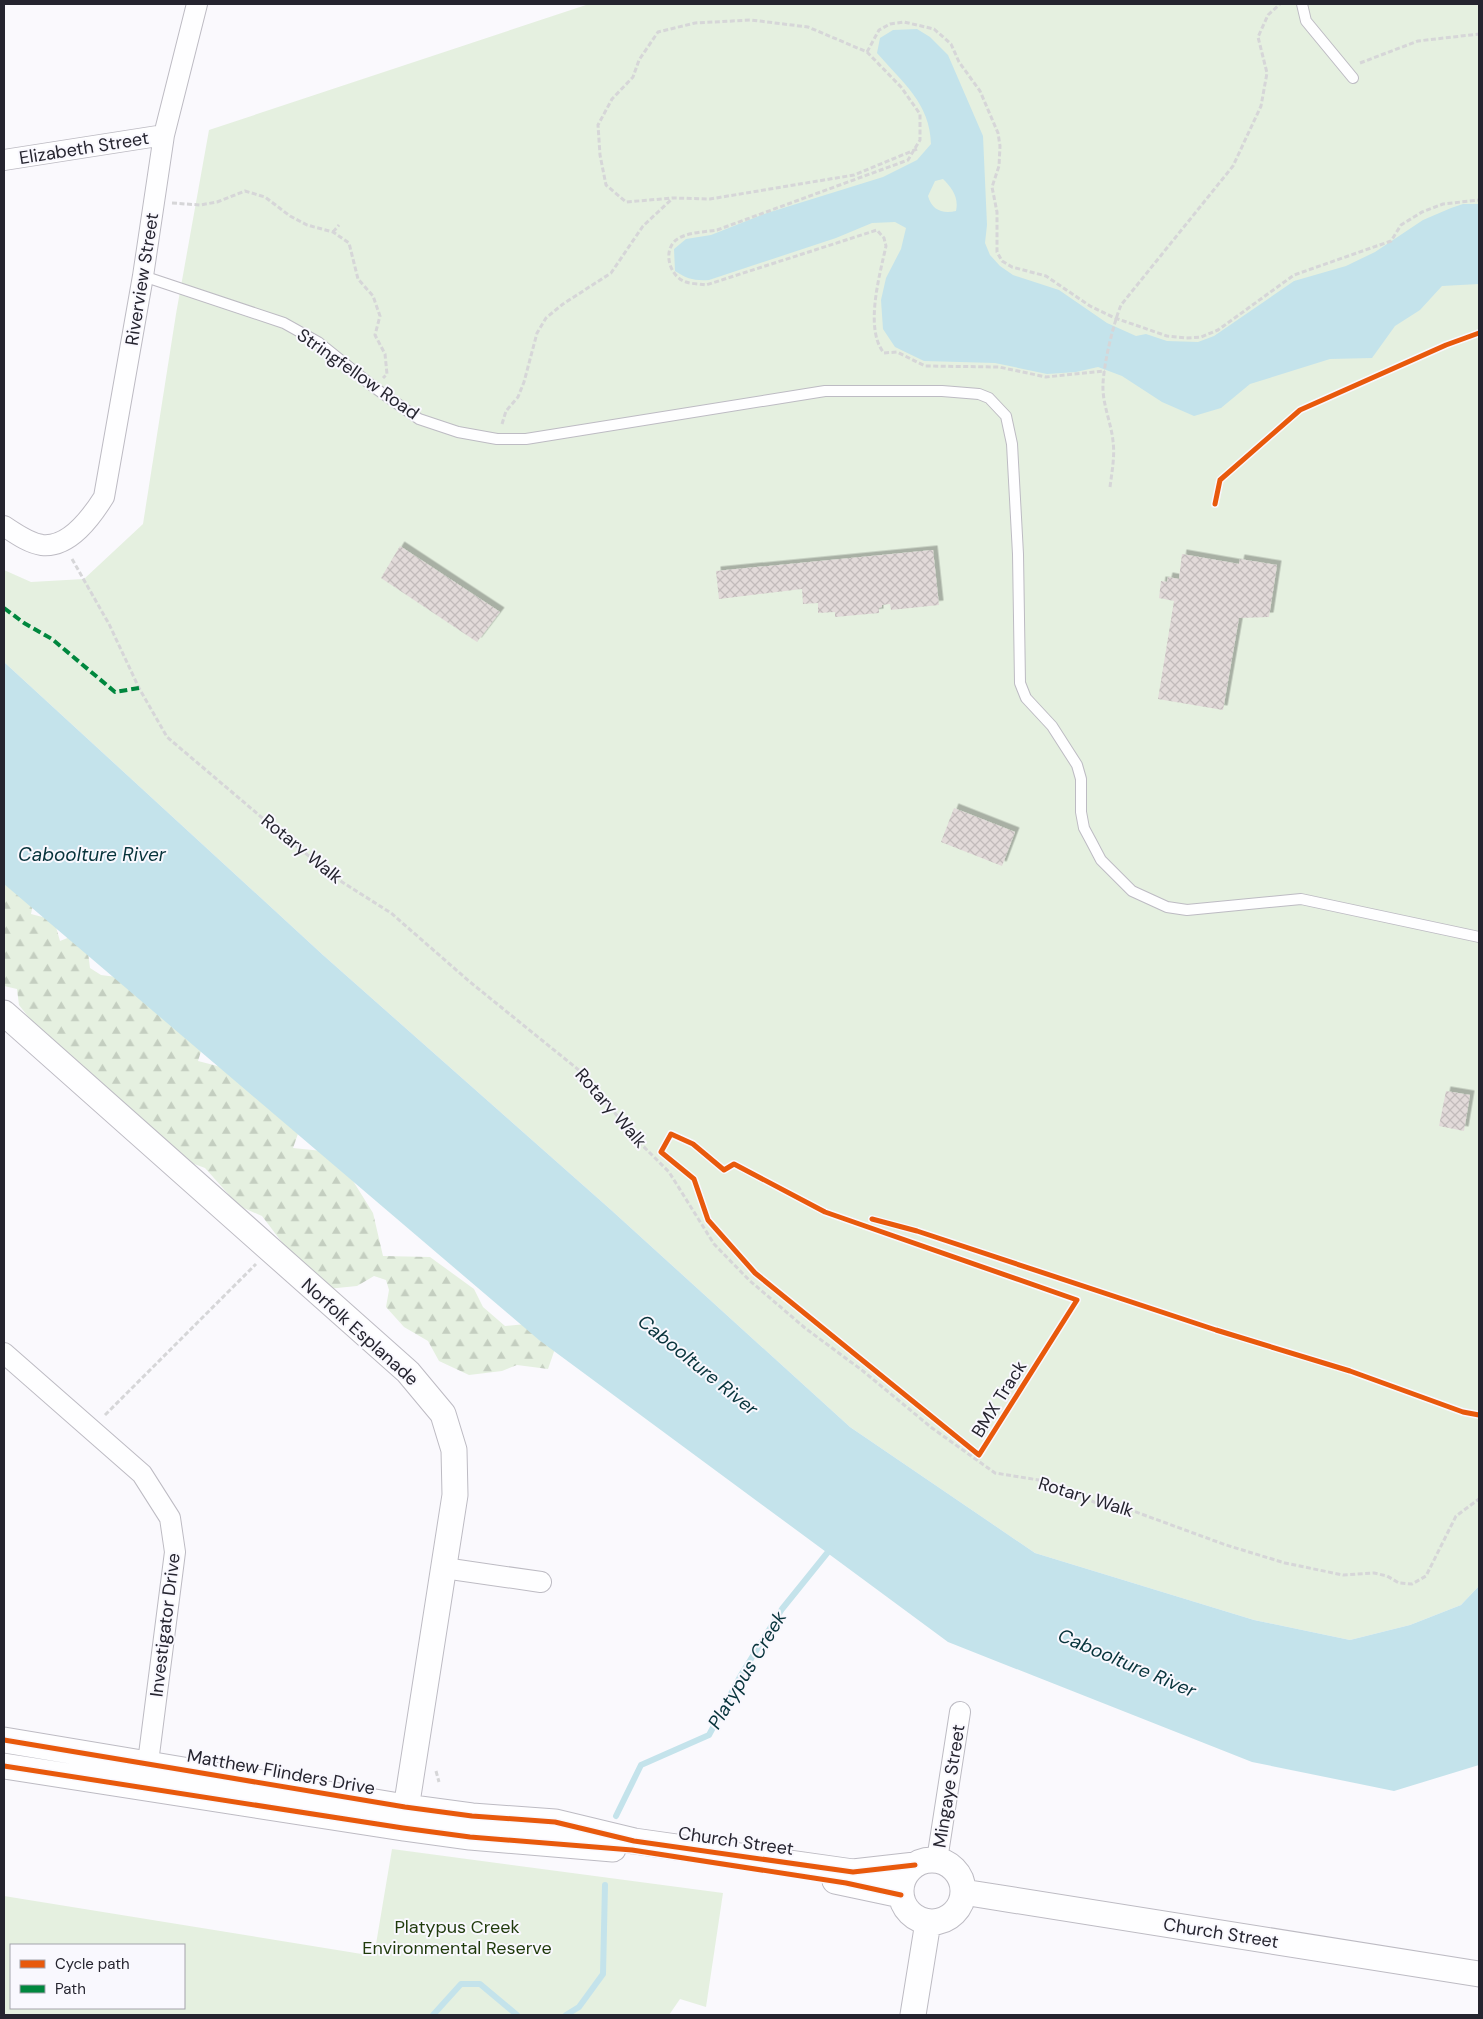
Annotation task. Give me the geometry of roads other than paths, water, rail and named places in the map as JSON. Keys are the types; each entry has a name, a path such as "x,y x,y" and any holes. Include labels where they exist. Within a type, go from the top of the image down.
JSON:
{"street":[{"name":"Riverview Street","path":"4,526 20,537 43,545 64,540 89,522 104,497 143,276 164,135 197,4"},
{"name":"Elizabeth Street","path":"4,160 164,135"},
{"name":"Norfolk Esplanade","path":"4,1013 408,1372 443,1414 454,1450 455,1495 404,1818"},
{"name":"Investigator Drive","path":"4,1353 142,1474 170,1518 175,1552 147,1776"},
{"path":"444,1568 541,1582"},
{"name":"Mingaye Street","path":"926,1863 960,1712"},
{"name":"Matthew Flinders Drive","path":"4,1740 147,1776 404,1818 470,1837 553,1833"},
{"name":"Matthew Flinders Drive","path":"4,1766 147,1776"},
{"name":"Church Street","path":"553,1833 634,1841 853,1872 926,1863"},
{"name":"Church Street","path":"553,1833 632,1850 846,1883 901,1895"},
{"path":"926,1863 953,1868 959,1875 963,1892 961,1902 948,1918 928,1922 910,1913 904,1905 901,1895 904,1878 926,1863"},
{"name":"Church Street","path":"963,1892 1479,1974"},
{"path":"913,2015 928,1922"}],"lane":[{"path":"1302,4 1306,21 1350,74"},
{"name":"Stringfellow Road","path":"143,276 284,323 318,342 375,388 419,419 458,432 497,439 526,439 825,391 942,391 980,394 989,398 1006,416 1012,444 1018,554 1020,683 1026,698 1052,726 1077,765 1080,779 1080,812 1084,828 1101,860 1132,891 1166,907 1187,910 1301,899 1479,937"}],"water":[{"path":"917,29 930,37 948,55 983,136 987,225 985,243 990,255 1000,266 1013,275 1059,290 1107,323 1136,336 1146,334 1167,341 1198,342 1214,336 1294,281 1346,266 1375,252 1423,220 1463,204 1479,204 1479,284 1442,286 1420,310 1395,326 1372,358 1330,359 1250,384 1221,408 1194,416 1162,402 1122,376 1098,367 1076,372 1047,374 995,363 924,361 895,347 883,329 881,300 886,278 901,249 906,228 895,222 872,223 836,238 709,280 691,279 675,271 674,249 686,239 711,235 764,214 883,177 917,160 931,144 926,117 913,94 877,53 880,38 893,30","holes":["943,179 956,197 956,211 946,212 938,210 930,201 928,196 935,181"]},
{"name":"Caboolture River","path":"4,662 323,955 610,1209 850,1427 1035,1553 1254,1620 1350,1640 1410,1625 1461,1605 1479,1586 1479,1765 1394,1791 1252,1762 948,1642 539,1340 4,884"}],"waterway":[{"name":"Platypus Creek","path":"616,1816 641,1765 709,1735 741,1675 782,1609 832,1547"},
{"name":"Platypus Creek","path":"566,2015 579,2007 603,1974 605,1885"},
{"name":"Platypus Creek","path":"433,2015 461,1984 480,1984 517,2015"}],"park label":[{"name":"Platypus Creek Environmental Reserve","path":"457,1937"}]}
